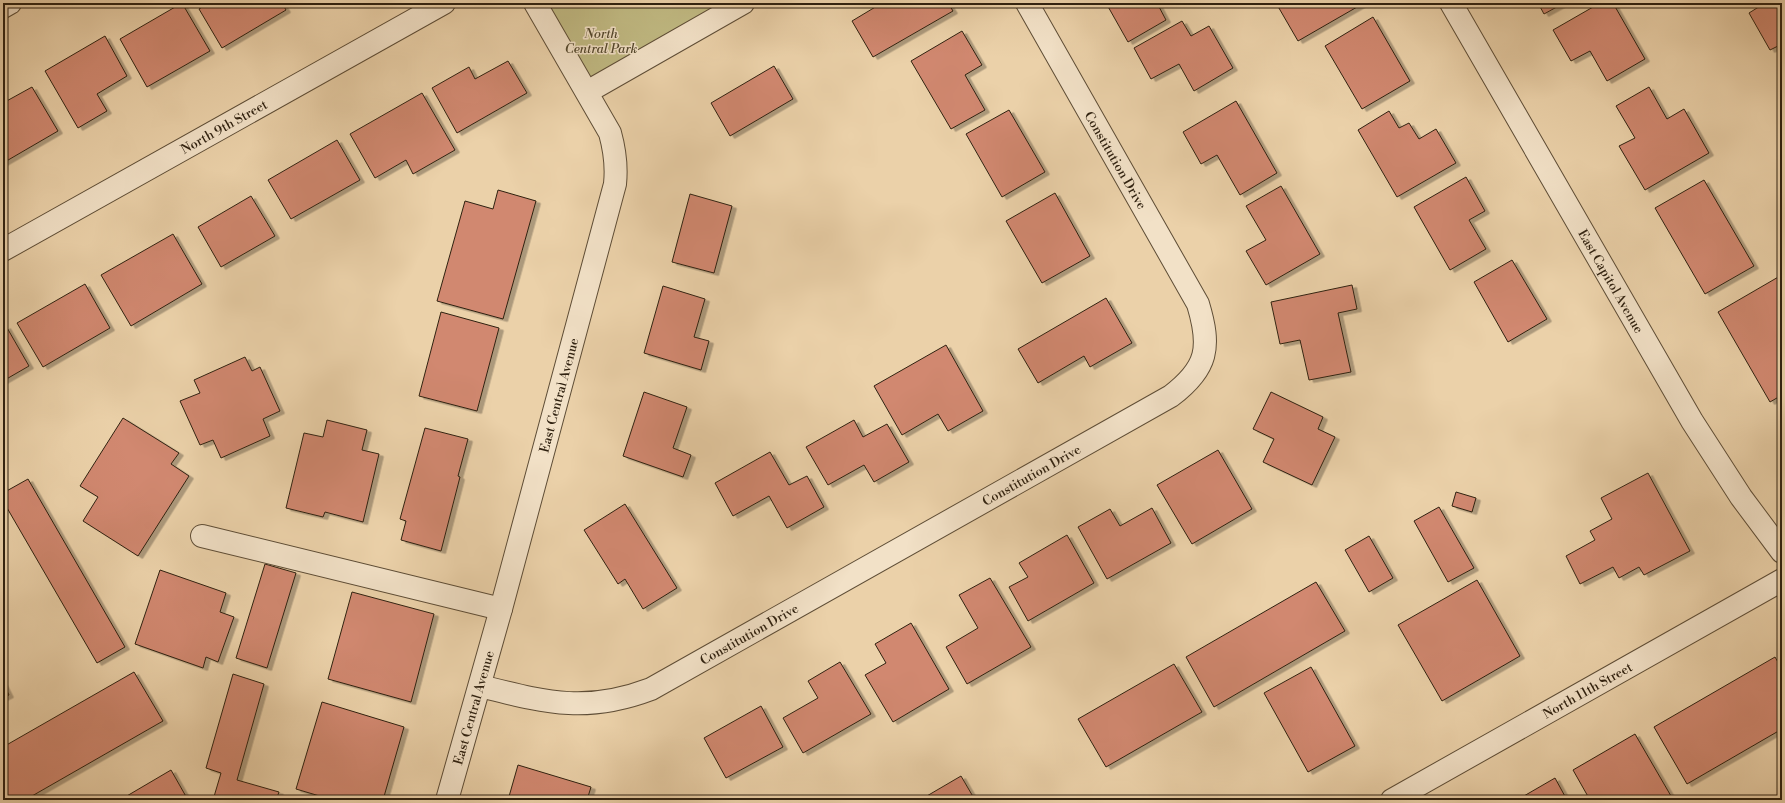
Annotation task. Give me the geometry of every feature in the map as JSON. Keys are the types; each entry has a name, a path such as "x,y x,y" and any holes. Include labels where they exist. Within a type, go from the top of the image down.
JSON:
{"street":[{"path":"3,7 10,3"},
{"name":"North 9th Street","path":"3,250 444,3"},
{"name":"East Central Avenue","path":"447,800 501,609 615,184 617,168 615,150 610,133 535,3"},
{"path":"587,92 743,3"},
{"name":"Constitution Drive","path":"480,686 538,700 577,704 618,700 651,689 1171,396 1183,387 1195,374 1202,360 1206,343 1204,323 1198,304 1027,3"},
{"name":"East Capitol Avenue","path":"1452,3 1692,421 1742,497 1782,552"},
{"path":"202,536 501,609"},
{"name":"North 11th Street","path":"1392,800 1782,580"}],"green space":[{"name":"North Central Park","path":"536,3 745,3 587,92"}],"building":[{"path":"182,3 210,51 147,87 120,39"},
{"path":"209,3 282,3 286,10 222,48 199,9"},
{"path":"882,3 948,3 953,11 873,57 852,21"},
{"path":"1106,3 1157,3 1166,20 1128,42"},
{"path":"1276,3 1364,3 1298,41"},
{"path":"1538,3 1564,3 1544,14"},
{"path":"1600,3 1613,3 1645,59 1607,81 1590,51 1571,61 1553,30"},
{"path":"1765,3 1782,3 1782,49 1780,45 1770,50 1749,13"},
{"path":"1373,17 1410,81 1362,109 1325,46"},
{"path":"1182,21 1191,36 1209,26 1233,68 1194,91 1179,64 1151,79 1134,48"},
{"path":"962,31 982,65 965,75 985,110 951,129 911,61"},
{"path":"105,36 127,76 97,94 107,111 78,128 45,71"},
{"path":"508,61 527,93 457,133 432,88 469,67 475,79"},
{"path":"774,66 793,99 730,136 711,103"},
{"path":"32,87 58,131 3,163 3,103"},
{"path":"1649,87 1667,119 1684,109 1709,153 1645,190 1619,146 1635,138 1616,106"},
{"path":"422,93 455,150 413,174 406,160 375,178 350,134"},
{"path":"1236,101 1277,173 1240,195 1217,155 1201,164 1183,132"},
{"path":"1009,110 1045,172 1002,197 966,134"},
{"path":"1389,111 1399,128 1409,123 1419,139 1436,129 1456,163 1397,197 1358,130"},
{"path":"337,140 360,180 291,219 268,180"},
{"path":"1466,177 1485,211 1469,220 1486,249 1450,270 1414,207"},
{"path":"1704,180 1754,266 1705,294 1655,208"},
{"path":"1281,186 1320,254 1266,285 1246,251 1266,240 1246,206"},
{"path":"498,190 536,201 503,319 437,301 465,201 493,209"},
{"path":"1055,193 1090,256 1042,283 1006,221"},
{"path":"690,194 732,206 714,273 672,262"},
{"path":"251,196 275,236 221,267 198,227"},
{"path":"173,234 202,284 131,326 101,275"},
{"path":"1512,260 1547,319 1508,342 1474,282"},
{"path":"1780,276 1782,280 1782,395 1770,402 1718,312"},
{"path":"85,284 110,328 43,367 17,323"},
{"path":"1352,285 1357,309 1338,313 1351,372 1309,380 1300,340 1280,344 1271,302"},
{"path":"663,286 705,299 694,337 709,341 701,370 644,353"},
{"path":"1106,298 1132,343 1090,367 1084,356 1038,383 1018,349"},
{"path":"441,312 499,328 477,411 419,396"},
{"path":"6,326 29,366 3,381 3,328"},
{"path":"946,345 983,411 948,431 938,414 902,435 874,386"},
{"path":"245,357 252,371 260,367 280,411 263,419 270,436 221,458 213,440 200,445 180,401 200,393 194,380"},
{"path":"644,392 687,407 673,448 691,455 683,477 623,456"},
{"path":"1271,392 1323,417 1318,429 1335,437 1312,485 1263,462 1274,439 1253,429"},
{"path":"123,418 179,453 171,464 189,476 138,556 83,521 98,497 80,486"},
{"path":"327,420 367,430 362,450 379,454 363,522 325,512 323,517 286,508 304,433 323,437"},
{"path":"854,420 863,437 887,424 909,462 874,482 864,465 828,485 806,447"},
{"path":"425,428 468,439 441,551 401,540 406,521 400,519"},
{"path":"1218,450 1252,509 1192,544 1157,485"},
{"path":"770,452 789,485 807,476 824,507 787,528 769,496 733,516 715,483"},
{"path":"1648,473 1690,551 1644,575 1639,567 1619,578 1613,567 1580,584 1566,556 1595,540 1590,531 1612,519 1601,498"},
{"path":"28,479 125,647 97,663 3,501 3,493"},
{"path":"1456,492 1476,498 1472,512 1452,506"},
{"path":"625,504 677,588 643,609 625,579 618,584 584,530"},
{"path":"1439,507 1474,568 1448,582 1414,521"},
{"path":"1152,508 1171,543 1107,579 1078,527 1110,509 1120,526"},
{"path":"1067,535 1094,583 1028,621 1009,587 1028,577 1019,563"},
{"path":"1369,536 1393,578 1369,592 1345,550"},
{"path":"265,564 296,573 267,668 236,658"},
{"path":"160,570 226,593 220,612 234,617 218,662 206,657 203,668 135,644"},
{"path":"990,578 1031,647 967,684 946,647 978,628 959,595"},
{"path":"1477,580 1520,656 1442,701 1398,625"},
{"path":"1316,582 1345,631 1214,707 1186,657"},
{"path":"352,592 434,614 411,702 328,679"},
{"path":"911,623 949,689 893,722 865,675 886,663 875,644"},
{"path":"1775,657 1782,669 1782,729 1687,784 1654,727"},
{"path":"840,662 871,714 803,753 783,718 818,698 808,681"},
{"path":"1174,664 1202,712 1106,767 1078,719"},
{"path":"1311,667 1355,746 1308,772 1264,693"},
{"path":"134,672 163,721 25,800 3,800 3,747"},
{"path":"233,674 264,684 237,780 279,792 276,800 213,800 221,773 206,768"},
{"path":"3,683 9,695 3,698"},
{"path":"322,702 404,727 383,800 333,800 296,789"},
{"path":"761,706 783,747 726,778 704,738"},
{"path":"1635,734 1671,796 1664,800 1590,800 1573,770"},
{"path":"518,765 591,787 587,800 508,800"},
{"path":"171,770 188,800 120,800"},
{"path":"961,776 975,800 920,800"},
{"path":"1555,778 1567,800 1517,800"}]}
